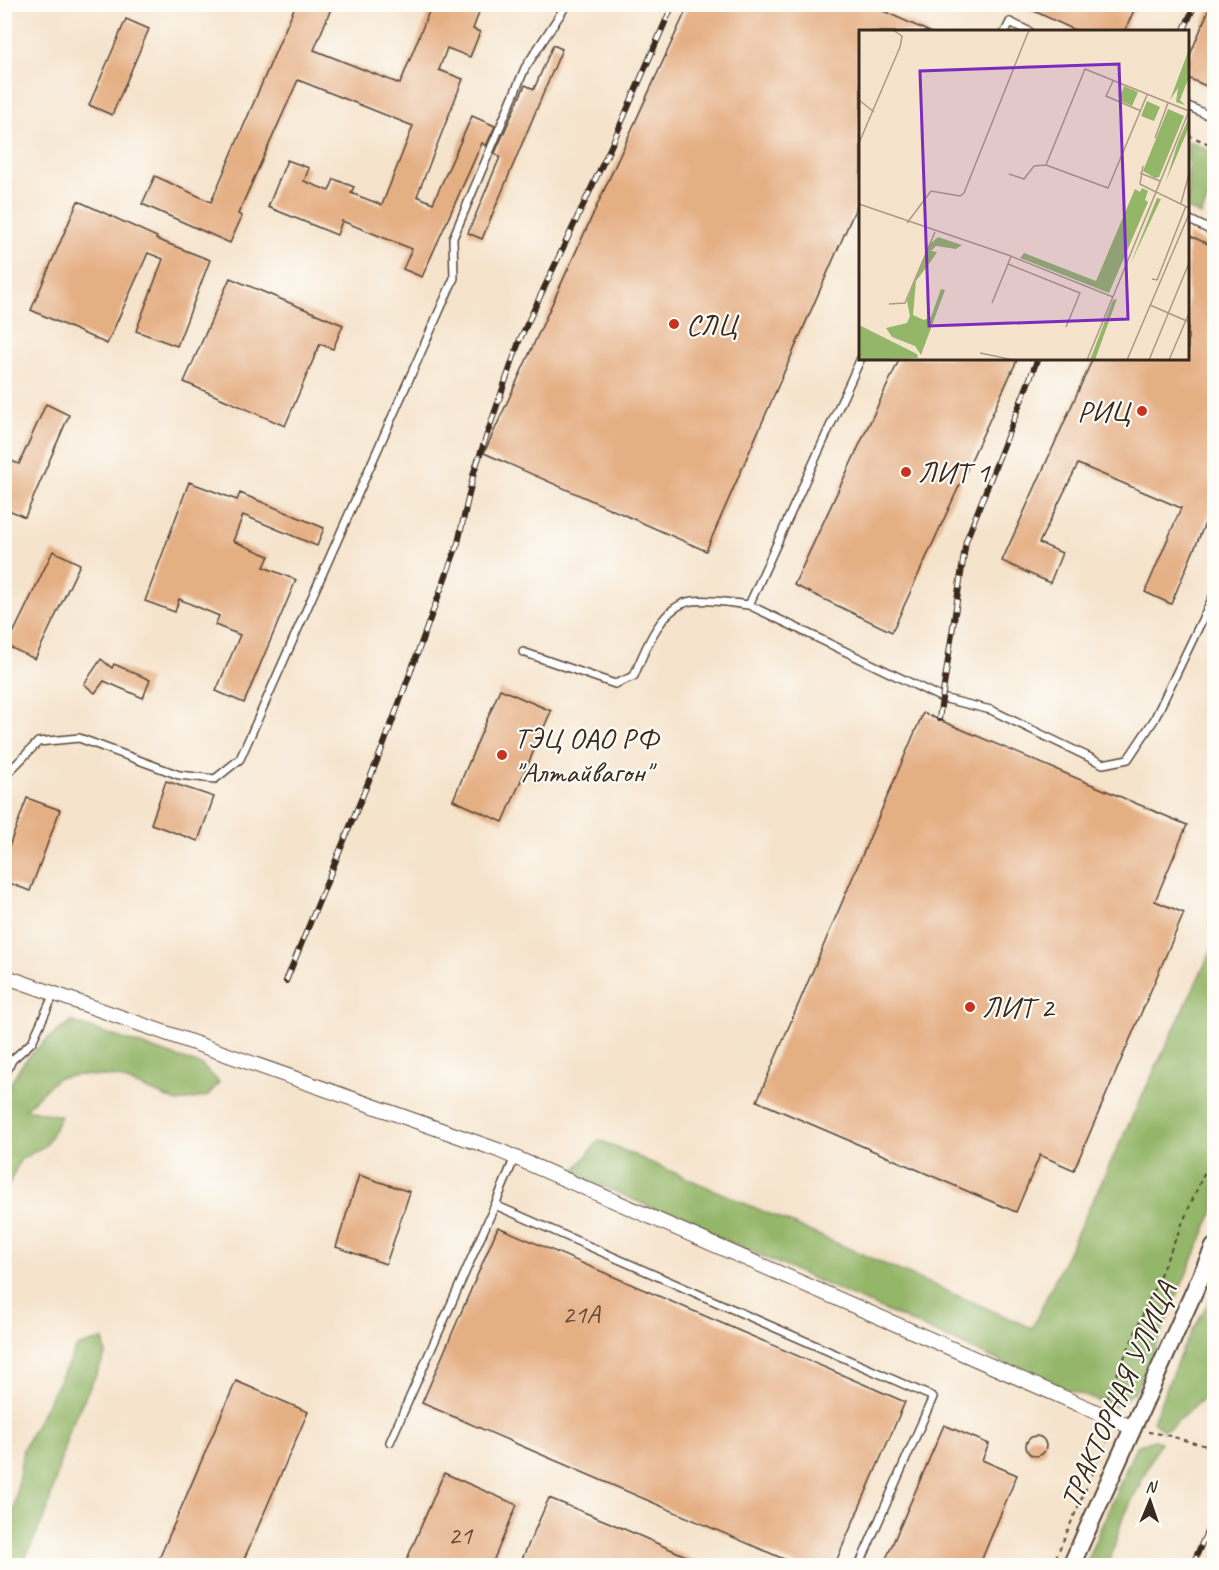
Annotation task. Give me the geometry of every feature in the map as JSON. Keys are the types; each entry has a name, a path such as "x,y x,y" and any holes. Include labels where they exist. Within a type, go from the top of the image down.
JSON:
{"street":[{"path":"4,976 515,1157 1133,1428"},
{"name":"ТРАКТОРНАЯ УЛИЦА","path":"1071,1566 1215,1247"}],"lane":[{"path":"4,777 38,742 79,738 179,775 215,779 240,759 454,278 453,238 525,68 567,4"},
{"path":"1006,30 1010,22 1026,30"},
{"path":"1189,106 1215,118"},
{"path":"1189,219 1215,232"},
{"path":"749,605 860,360"},
{"path":"523,652 615,684 634,676 652,632 676,608 691,601 749,605 769,617 942,698 991,710 1103,764 1128,759 1154,720 1215,595"},
{"path":"4,1077 12,1060 32,1042 54,994"},
{"path":"390,1442 515,1157"},
{"path":"495,1205 933,1397 859,1566"}],"path":[{"path":"1189,135 1215,146"},
{"path":"1100,1414 1215,1150"},
{"path":"1052,1566 1117,1421"},
{"path":"1133,1428 1173,1436 1200,1445 1215,1446"},
{"path":"1209,1566 1215,1554"}],"green space":[{"path":"1189,141 1214,153 1214,184 1201,215 1189,209"},
{"path":"1214,945 1214,1210 1136,1391 1113,1407 1036,1377 573,1173 599,1140 1032,1328"},
{"path":"72,1022 201,1065 219,1082 208,1096 178,1102 117,1077 78,1075 57,1078 25,1109 61,1116 46,1145 20,1160 5,1193 3,1121 9,1088 14,1076 30,1055"},
{"path":"1214,1292 1214,1352 1203,1398 1171,1427 1163,1430 1153,1421 1182,1350"},
{"path":"103,1339 106,1354 69,1430 47,1511 22,1565 5,1565 5,1523 13,1517 23,1449 77,1347"},
{"path":"1154,1440 1160,1442 1121,1523 1109,1565 1085,1565 1136,1446"}],"building":[{"path":"296,4 333,4 314,50 400,84 432,4 482,4 473,29 480,32 470,57 447,48 439,70 463,79 417,196 433,203 472,116 495,126 486,146 482,143 422,277 403,269 412,249 342,221 337,235 268,207 287,160 309,168 304,181 329,191 334,179 354,187 351,193 382,205 413,126 298,80 238,214 242,216 230,243 142,204 155,176 211,202"},
{"name":"СЛЦ","path":"689,4 868,4 926,30 859,30 859,201 706,551 484,453"},
{"path":"1019,4 1137,4 1125,30 1075,30"},
{"path":"1211,4 1215,4 1215,90 1189,78 1189,58"},
{"path":"126,19 149,29 112,115 89,105"},
{"path":"553,45 562,49 482,239 468,233 500,157 495,153 525,85 534,89"},
{"path":"78,201 157,237 156,239 210,260 177,346 136,331 163,259 148,253 107,344 31,310"},
{"name":"РИЦ","path":"1189,235 1215,247 1215,500 1171,604 1145,592 1181,508 1078,464 1039,543 1062,553 1050,583 1002,561 1092,360 1189,360"},
{"path":"230,278 343,325 333,349 320,344 285,426 184,382"},
{"name":"ЛИТ 1","path":"899,360 1017,360 892,632 794,585"},
{"path":"46,404 69,415 25,517 4,508 4,458 19,464"},
{"path":"189,482 237,500 240,493 324,528 317,546 243,515 233,541 269,556 264,567 296,580 244,703 216,691 240,635 215,625 219,616 179,599 175,612 145,601"},
{"path":"53,551 80,564 35,659 7,646"},
{"path":"101,659 112,668 114,664 150,680 143,698 104,681 95,693 84,684"},
{"name":"ТЭЦ ОАО РФ \"Алтайвагон\"","path":"500,689 551,711 503,822 453,800"},
{"name":"ЛИТ 2","path":"923,713 1187,825 1155,901 1184,913 1074,1170 1040,1155 1016,1212 757,1101"},
{"path":"166,781 214,797 198,841 151,824"},
{"path":"27,798 60,810 30,891 4,881 4,860"},
{"path":"359,1175 410,1192 386,1264 336,1247"},
{"path":"498,1227 905,1402 834,1566 800,1566 422,1403"},
{"path":"236,1381 308,1412 241,1566 156,1566"},
{"path":"944,1425 989,1444 982,1460 1017,1475 979,1566 883,1566"},
{"path":"1032,1436 1040,1436 1046,1442 1046,1450 1040,1456 1032,1456 1026,1450 1026,1442"},
{"path":"444,1473 517,1505 491,1566 404,1566"},
{"path":"549,1498 608,1522 709,1566 519,1566"}],"railway":[{"path":"286,981 384,744 458,543 474,472 520,339 613,142 673,4"},
{"path":"1184,30 1195,4"},
{"path":"939,719 966,541 1037,360"},
{"path":"1192,1566 1214,1516"}],"place":[{"name":"СЛЦ","path":"674,324"},
{"name":"РИЦ","path":"1142,411"},
{"name":"ЛИТ 1","path":"906,472"},
{"name":"ТЭЦ ОАО РФ \"Алтайвагон\"","path":"502,755"},
{"name":"ЛИТ 2","path":"970,1007"}]}
